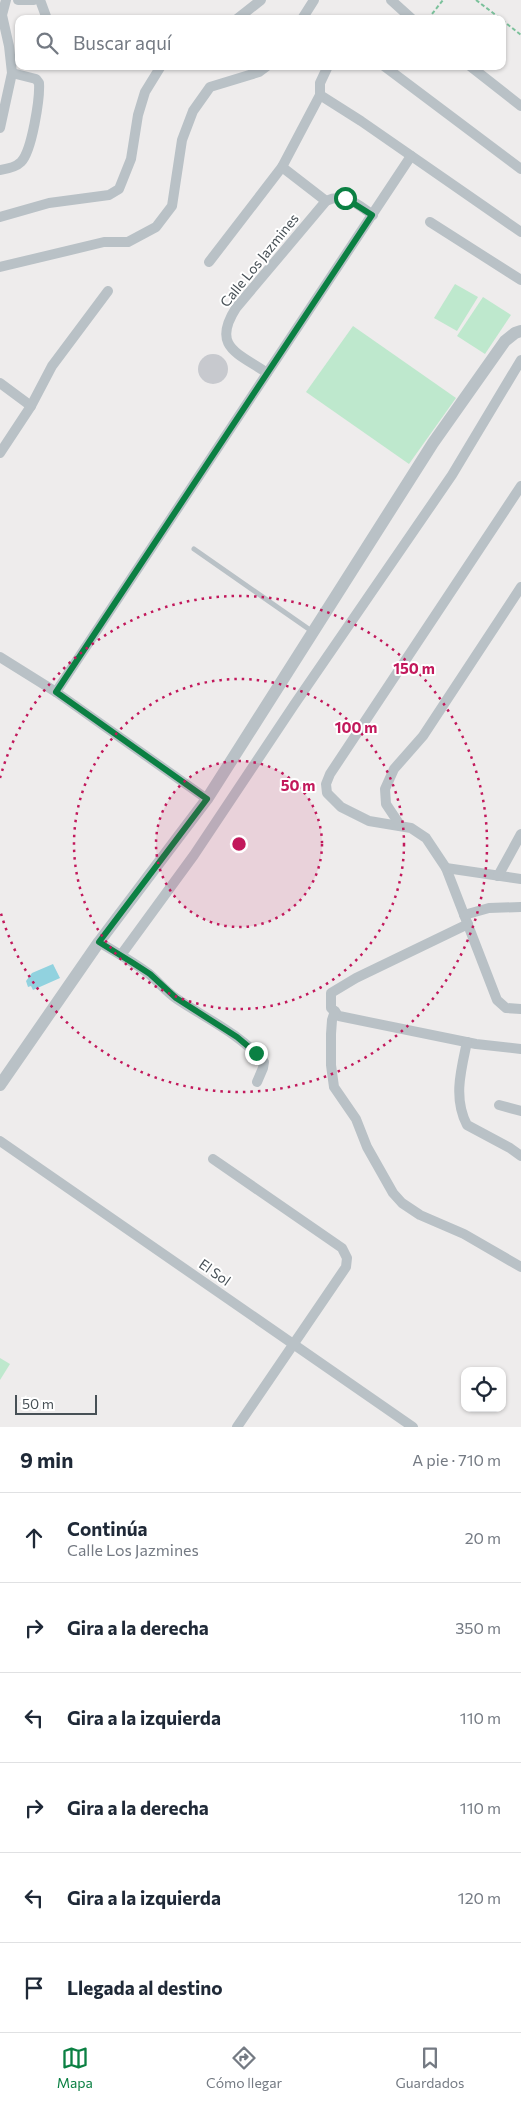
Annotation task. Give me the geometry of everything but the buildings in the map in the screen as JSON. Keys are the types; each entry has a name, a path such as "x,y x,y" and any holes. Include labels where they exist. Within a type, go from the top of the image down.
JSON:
{"street":[{"path":"0,128 12,73 9,46 2,15 6,0"},
{"path":"18,0 34,0"},
{"path":"40,0 46,15"},
{"path":"242,15 261,0"},
{"path":"305,15 314,0"},
{"path":"391,0 408,15"},
{"path":"0,218 49,203 98,198 109,195 119,189 131,159 138,115 144,92 158,70"},
{"path":"0,267 104,242 128,242 156,228 172,206 182,140 193,111 210,87 262,70"},
{"path":"209,262 282,167 320,95 320,83 326,70"},
{"path":"389,70 521,169"},
{"path":"475,70 521,106"},
{"path":"0,170 16,166 23,160 34,126 40,91 40,83 36,79 12,73"},
{"path":"320,95 521,232"},
{"path":"56,692 411,156"},
{"path":"282,167 326,201 335,198 349,199 372,215"},
{"name":"Calle Los Jazmines","path":"267,373 233,350 226,341 224,332 228,320 326,201"},
{"path":"430,222 521,280"},
{"path":"0,453 4,439 31,406 52,366 108,291"},
{"path":"0,1085 99,942 207,799 433,443 505,341 521,330"},
{"path":"121,955 194,855 452,476 521,360"},
{"path":"0,383 31,406"},
{"path":"521,486 330,774 326,784 327,793 341,806 369,821 411,828 426,838 446,868 497,1000 506,1008 521,1009"},
{"path":"400,825 386,804 385,789 394,769 423,736 521,587"},
{"path":"0,656 56,692 207,799"},
{"path":"498,876 521,834"},
{"path":"446,868 521,879"},
{"path":"521,907 490,908 331,993 331,1008 339,1016 467,1042 521,1049"},
{"path":"99,942 150,974 176,998 237,1037 256,1053 264,1062 264,1068 257,1082"},
{"path":"335,1011 331,1034 331,1065 334,1086 356,1119 367,1147 393,1193 402,1204 420,1215 464,1234 521,1267"},
{"path":"467,1042 459,1086 459,1105 464,1119 467,1125 521,1156"},
{"path":"499,1105 521,1111"},
{"name":"El Sol","path":"0,1141 413,1427"},
{"path":"213,1159 342,1248 347,1254 348,1261 346,1267 237,1427"}],"lane":[{"path":"194,549 313,632"}],"path":[{"path":"431,15 443,0"},
{"path":"476,0 496,15"},
{"path":"506,23 521,35"}],"green space":[{"path":"455,284 478,297 457,331 434,318"},
{"path":"483,297 511,315 485,354 457,336"},
{"path":"353,326 456,398 409,464 306,392"},
{"path":"0,1358 10,1364 0,1380"}],"water":[{"path":"53,964 60,978 33,990 31,986 28,987 26,981 32,973"}],"route":[{"path":"256,1053 237,1037 176,998 150,974 99,942 207,799 56,692 372,215 345,198"}]}
